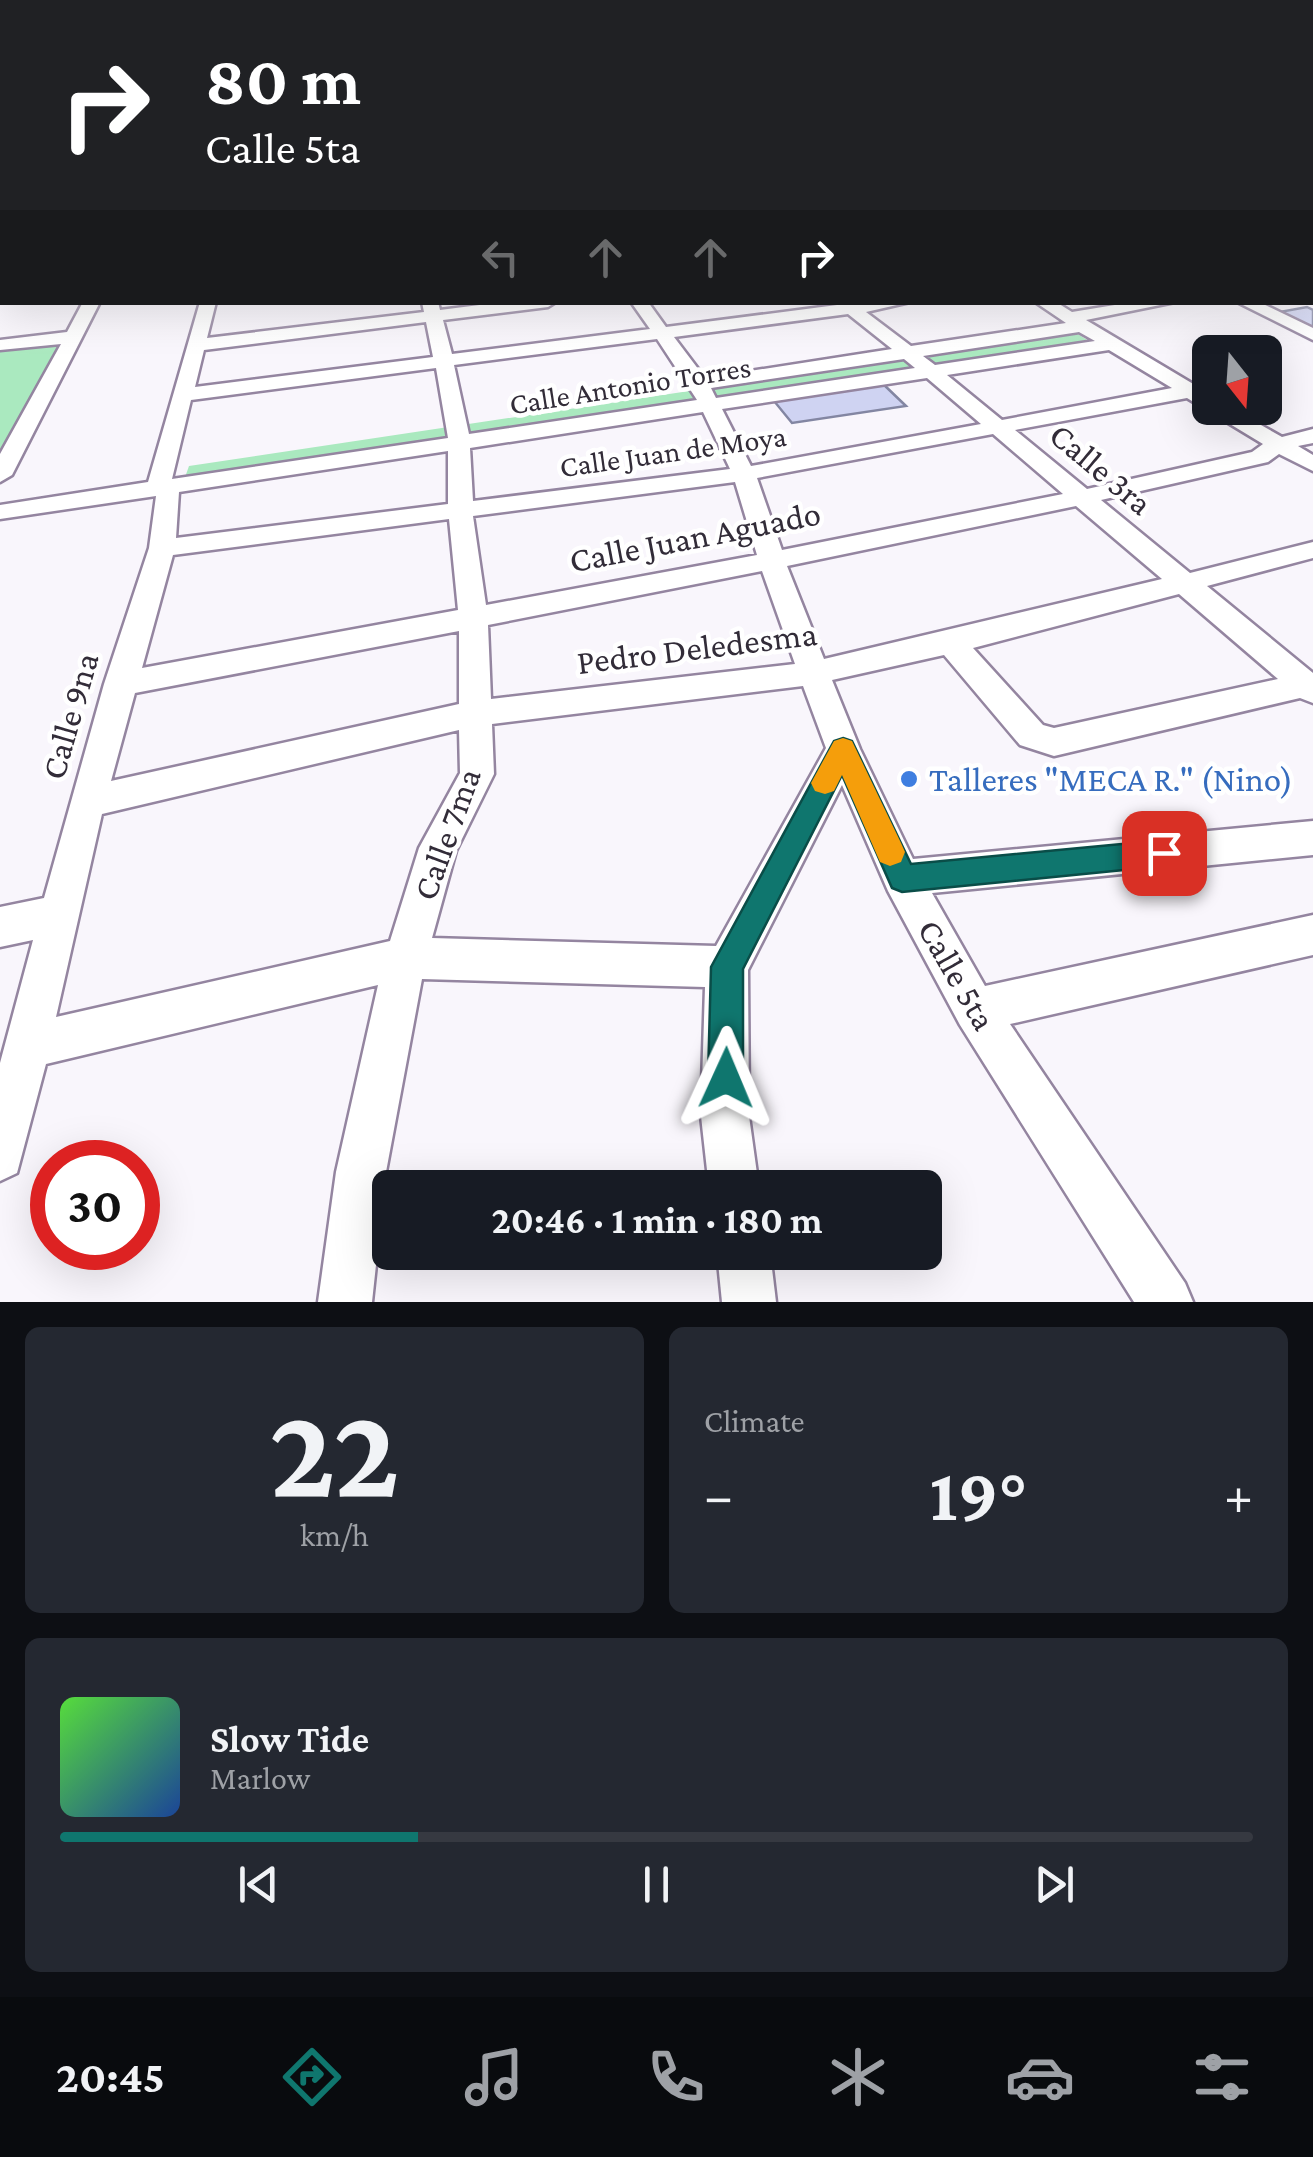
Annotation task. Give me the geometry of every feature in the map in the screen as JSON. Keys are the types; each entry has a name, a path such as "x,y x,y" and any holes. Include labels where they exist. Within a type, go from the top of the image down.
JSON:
{"street":[{"path":"0,476 90,305"},
{"name":"Calle 9na","path":"0,1156 87,802 162,548 168,494 161,477 180,395 209,305"},
{"path":"196,345 431,310 504,305"},
{"name":"Calle 5ta","path":"641,305 704,394 744,474 843,748 902,878 975,1010 1166,1302"},
{"path":"1048,305 1192,392"},
{"path":"704,394 1154,305"},
{"path":"1250,305 1313,335"},
{"path":"180,395 444,364 847,306"},
{"name":"Calle 3ra","path":"847,306 931,371 1310,688"},
{"name":"Calle 7ma","path":"346,1302 361,1172 405,958 438,848 477,774 473,616 461,511 458,432 431,310"},
{"path":"0,345 72,337"},
{"name":"Calle Antonio Torres","path":"0,512 161,477 704,394 931,371 1110,344"},
{"name":"Calle Juan de Moya","path":"162,548 744,474 996,427 1192,398"},
{"path":"1246,425 1313,464"},
{"name":"Calle Juan Aguado","path":"120,684 1081,500 1260,457 1278,444 1313,436"},
{"name":"Pedro Deledesma","path":"87,802 476,713 814,673 951,643 1313,550"},
{"path":"951,643 1032,735 1054,742 1310,688"},
{"path":"732,1170 726,1116 727,967 843,748"},
{"path":"902,878 1313,838"},
{"path":"0,927 60,914"},
{"path":"975,1010 1313,935"},
{"path":"30,1045 405,958 727,967"},
{"path":"745,1270 749,1302"}],"green space":[{"path":"1076,333 1097,346 183,483 189,466"},
{"path":"63,340 0,459 0,348"}],"building":[{"path":"1307,307 1313,310 1313,327 1274,313"},
{"path":"882,383 906,406 792,423 774,401"}],"slow traffic":[{"path":"825,783 843,748 890,852"}],"place":[{"name":"Talleres \"MECA R.\" (Nino)","path":"909,779"}],"route":[{"path":"726,1078 727,967 843,748 902,878 1164,853"}]}
